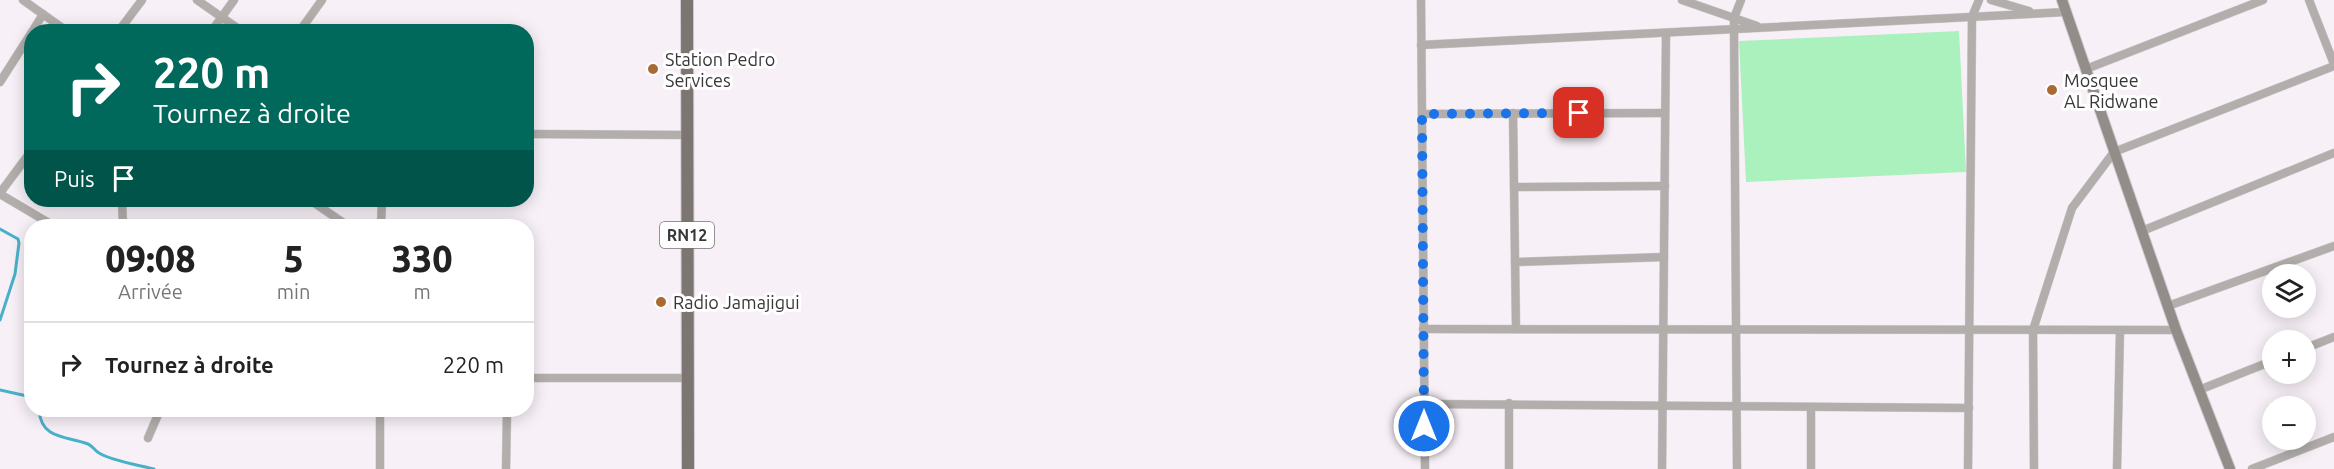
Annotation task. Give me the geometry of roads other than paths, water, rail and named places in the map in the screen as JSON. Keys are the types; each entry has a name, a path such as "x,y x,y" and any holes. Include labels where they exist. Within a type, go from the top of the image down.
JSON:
{"main road":[{"name":"RN12","path":"687,0 688,469"}],"street":[{"path":"23,0 57,24"},
{"path":"124,24 142,0"},
{"path":"197,0 232,24"},
{"path":"217,24 234,0"},
{"path":"305,24 322,0"},
{"path":"1421,0 1425,469"},
{"path":"1682,0 1761,28"},
{"path":"1737,469 1734,18 1741,0"},
{"path":"1968,469 1972,17 1979,0"},
{"path":"1991,0 2036,14"},
{"path":"2062,0 2176,330 2230,469"},
{"path":"2086,69 2263,0"},
{"path":"2034,469 2033,330 2072,208 2114,152 2334,65 2309,0"},
{"path":"1421,45 2066,12"},
{"path":"37,24 43,14"},
{"path":"1662,469 1666,33"},
{"path":"0,82 24,44"},
{"path":"1514,113 1516,329"},
{"path":"1422,114 1665,113"},
{"path":"534,134 687,135"},
{"path":"2142,231 2334,153"},
{"path":"24,161 0,193 43,219"},
{"path":"1514,187 1665,186"},
{"path":"320,207 338,219"},
{"path":"2168,306 2334,246"},
{"path":"1515,262 1664,257"},
{"path":"1424,329 2176,330"},
{"path":"2117,469 2120,330"},
{"path":"2316,344 2334,337"},
{"path":"2199,390 2262,365"},
{"path":"534,378 688,378"},
{"path":"1509,403 1509,469"},
{"path":"1424,404 1969,408"},
{"path":"1811,408 1811,469"},
{"path":"148,438 157,417"},
{"path":"380,417 380,469"},
{"path":"506,469 507,417"},
{"path":"2252,469 2334,437"}],"waterway":[{"path":"0,229 18,239 19,243 15,274 0,320"},
{"path":"0,390 24,395"},
{"path":"40,417 50,432 88,444 104,456 154,469"}],"place":[{"name":"Station Pedro Services","path":"653,69"},
{"name":"Mosquee AL Ridwane","path":"2052,90"},
{"name":"Radio Jamajigui","path":"661,302"}]}
